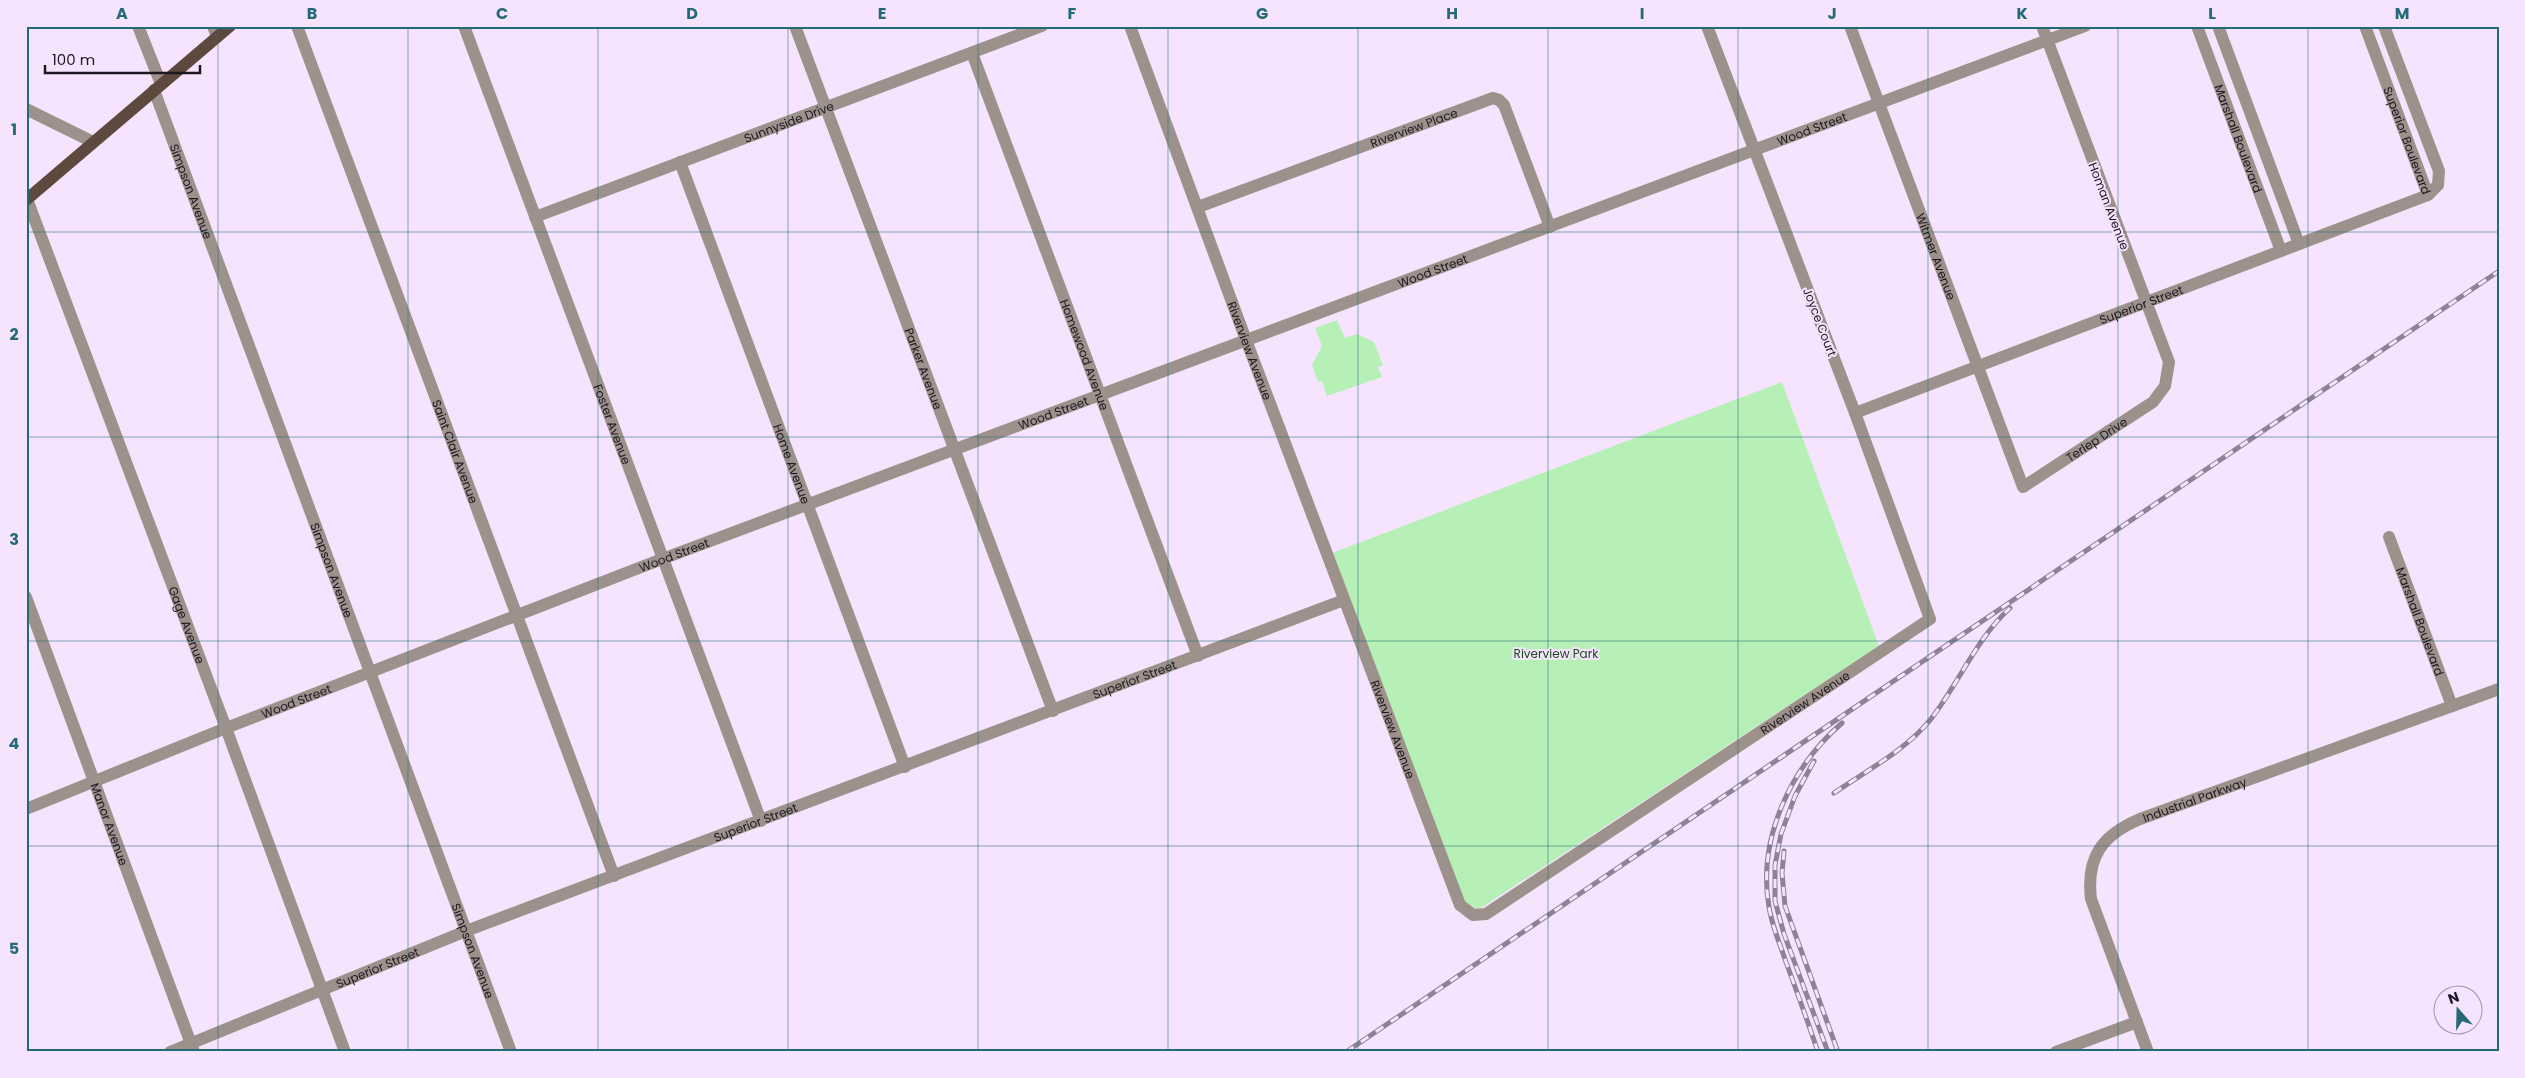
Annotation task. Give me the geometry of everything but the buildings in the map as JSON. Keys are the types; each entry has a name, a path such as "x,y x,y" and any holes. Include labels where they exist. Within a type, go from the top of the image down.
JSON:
{"main road":[{"path":"27,199 157,87 215,32 230,26"}],"street":[{"name":"Simpson Avenue","path":"138,26 157,87 511,1052"},
{"name":"Saint Clair Avenue","path":"297,26 614,876"},
{"name":"Foster Avenue","path":"464,26 761,821"},
{"name":"Parker Avenue","path":"795,26 956,449 1052,711"},
{"name":"Sunnyside Drive","path":"535,217 1042,26"},
{"name":"Riverview Avenue","path":"1130,26 1246,340 1460,906 1473,915 1486,914 1930,619"},
{"name":"Joyce Court","path":"1707,26 1855,413 1930,619"},
{"name":"Witmer Avenue","path":"1850,26 2023,487"},
{"name":"Homan Avenue","path":"2042,26 2169,362 2165,386"},
{"name":"Wood Street","path":"26,809 371,671 662,559 2085,26"},
{"name":"Marshall Boulevard","path":"2197,26 2281,251"},
{"name":"Marshall Boulevard","path":"2218,26 2299,244"},
{"name":"Superior Boulevard","path":"2365,26 2428,195 2438,185 2439,171 2384,26"},
{"name":"Homewood Avenue","path":"972,53 1198,656"},
{"name":"Riverview Place","path":"1198,207 1487,98 1493,98 1499,100 1504,105 1550,227"},
{"path":"26,109 93,142"},
{"name":"Home Avenue","path":"680,162 905,767"},
{"name":"Superior Street","path":"1855,413 2428,195"},
{"name":"Gage Avenue","path":"27,199 226,728 345,1052"},
{"name":"Terlep Drive","path":"2023,487 2153,402 2165,386"},
{"name":"Marshall Boulevard","path":"2390,536 2452,706"},
{"name":"Manor Avenue","path":"26,597 192,1047"},
{"name":"Superior Street","path":"170,1052 192,1047 321,989 466,931 1344,600"},
{"name":"Industrial Parkway","path":"2148,1052 2091,899 2090,878 2094,858 2109,837 2116,830 2140,819 2499,689"},
{"path":"2056,1052 2137,1022"}],"green space":[{"path":"1337,320 1345,338 1357,334 1374,342 1383,365 1378,367 1382,377 1327,396 1322,381 1318,382 1312,365 1322,346 1315,328"},
{"name":"Riverview Park","path":"1782,382 1879,646 1484,906 1477,909 1468,906 1464,900 1332,553"}],"railway":[{"path":"1346,1052 2499,271"},
{"path":"1834,793 1898,750 1921,730 1941,705 1987,633 2010,608"},
{"path":"1818,1052 1772,921 1767,881 1768,856 1773,830 1793,783 1807,761 1842,723"},
{"path":"1814,761 1795,796 1781,834 1775,865 1775,901 1784,934 1828,1052"},
{"path":"1784,851 1782,873 1785,906 1838,1052"}]}
